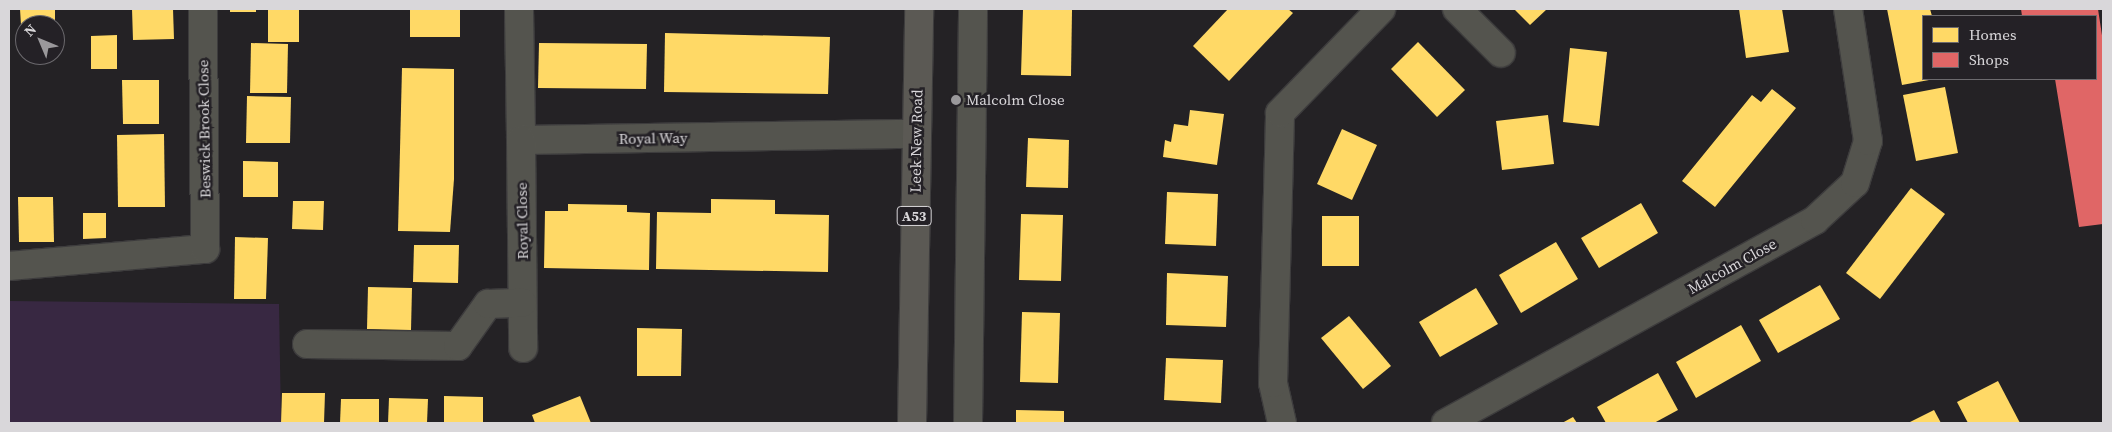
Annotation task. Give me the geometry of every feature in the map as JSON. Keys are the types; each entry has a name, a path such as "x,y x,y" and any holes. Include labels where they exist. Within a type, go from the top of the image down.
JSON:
{"highway":[{"name":"Leek New Road","path":"912,423 915,134 919,9"}],"street":[{"name":"Beswick Brook Close","path":"9,266 205,249 203,9"},
{"path":"519,9 521,140"},
{"path":"968,423 973,9"},
{"path":"1282,423 1273,383 1280,112 1381,9"},
{"path":"1456,9 1502,53"},
{"name":"Malcolm Close","path":"1446,423 1815,220 1855,183 1868,141 1848,9"},
{"name":"Royal Way","path":"521,140 915,134"},
{"name":"Royal Close","path":"521,140 523,348"},
{"path":"307,344 458,346 488,304 522,303"}],"shaded area":[{"path":"9,301 279,304 281,423 9,423"}],"building: Homes":[{"path":"20,9 55,9 55,15 20,15"},
{"path":"132,9 173,9 174,39 133,40"},
{"path":"230,9 256,9 256,12 230,12"},
{"path":"268,9 299,9 299,42 268,42"},
{"path":"410,9 460,9 460,37 410,37"},
{"path":"1023,9 1072,10 1071,76 1021,75"},
{"path":"1228,9 1288,9 1293,13 1229,81 1193,46"},
{"path":"1514,9 1547,9 1530,25"},
{"path":"1739,9 1782,9 1789,52 1746,58"},
{"path":"1887,9 1930,9 1932,15 1922,15 1922,80 1929,80 1902,85"},
{"path":"665,33 830,37 828,94 664,92"},
{"path":"117,35 117,69 91,69 91,36"},
{"path":"1418,42 1465,90 1437,117 1391,69"},
{"path":"251,43 288,44 287,93 250,93"},
{"path":"539,43 647,44 646,89 538,88"},
{"path":"1570,48 1607,52 1599,126 1563,122"},
{"path":"402,68 454,69 454,179 450,232 398,231"},
{"path":"122,80 159,80 159,124 123,124"},
{"path":"1945,87 1958,153 1916,161 1903,95"},
{"path":"1772,89 1796,108 1715,207 1682,181 1752,95 1761,102"},
{"path":"247,96 291,97 290,143 246,143"},
{"path":"1190,110 1224,114 1217,165 1163,157 1165,140 1171,142 1174,124 1188,126"},
{"path":"1548,115 1554,164 1502,170 1496,121"},
{"path":"1342,129 1377,145 1352,200 1317,184"},
{"path":"164,134 165,207 118,207 117,135"},
{"path":"1028,138 1069,140 1068,188 1026,187"},
{"path":"243,161 278,162 278,197 243,197"},
{"path":"1911,188 1945,214 1880,299 1846,273"},
{"path":"1167,192 1218,194 1216,246 1165,244"},
{"path":"18,197 53,197 54,242 19,242"},
{"path":"711,199 775,200 775,214 829,215 828,272 656,269 657,212 711,213"},
{"path":"293,201 324,201 323,230 292,229"},
{"path":"1641,203 1658,233 1599,268 1581,238"},
{"path":"568,204 627,205 627,212 650,213 649,270 544,268 545,211 568,211"},
{"path":"83,213 106,213 106,238 83,239"},
{"path":"1021,214 1063,215 1061,281 1019,280"},
{"path":"1322,216 1359,216 1359,266 1322,266"},
{"path":"235,237 268,238 266,299 234,299"},
{"path":"1556,242 1578,279 1521,313 1499,275"},
{"path":"414,245 459,245 458,283 413,282"},
{"path":"1167,273 1228,276 1226,327 1166,325"},
{"path":"1820,285 1840,319 1778,353 1759,320"},
{"path":"368,287 412,288 411,330 367,329"},
{"path":"1476,288 1498,324 1440,357 1419,322"},
{"path":"1022,312 1060,313 1058,383 1020,382"},
{"path":"1349,316 1391,366 1363,389 1321,338"},
{"path":"1741,325 1761,361 1696,398 1676,362"},
{"path":"637,328 682,329 681,376 637,376"},
{"path":"1166,358 1223,360 1221,403 1164,400"},
{"path":"1658,373 1678,410 1654,423 1606,423 1597,407"},
{"path":"1998,381 2020,423 1968,423 1957,402"},
{"path":"282,393 325,393 324,423 281,423"},
{"path":"444,396 483,397 483,423 444,423"},
{"path":"580,396 591,423 535,423 532,415"},
{"path":"389,398 428,399 427,423 388,423"},
{"path":"341,399 379,399 379,423 340,423"},
{"path":"1016,410 1064,411 1064,423 1016,423"},
{"path":"1934,410 1941,423 1908,423"},
{"path":"1573,417 1577,423 1562,423"}],"building: Shops":[{"path":"2021,9 2098,9 2103,42 2103,224 2079,227 2055,80 2097,80 2097,15 2022,15"}],"place":[{"name":"Malcolm Close","path":"956,100"}]}
